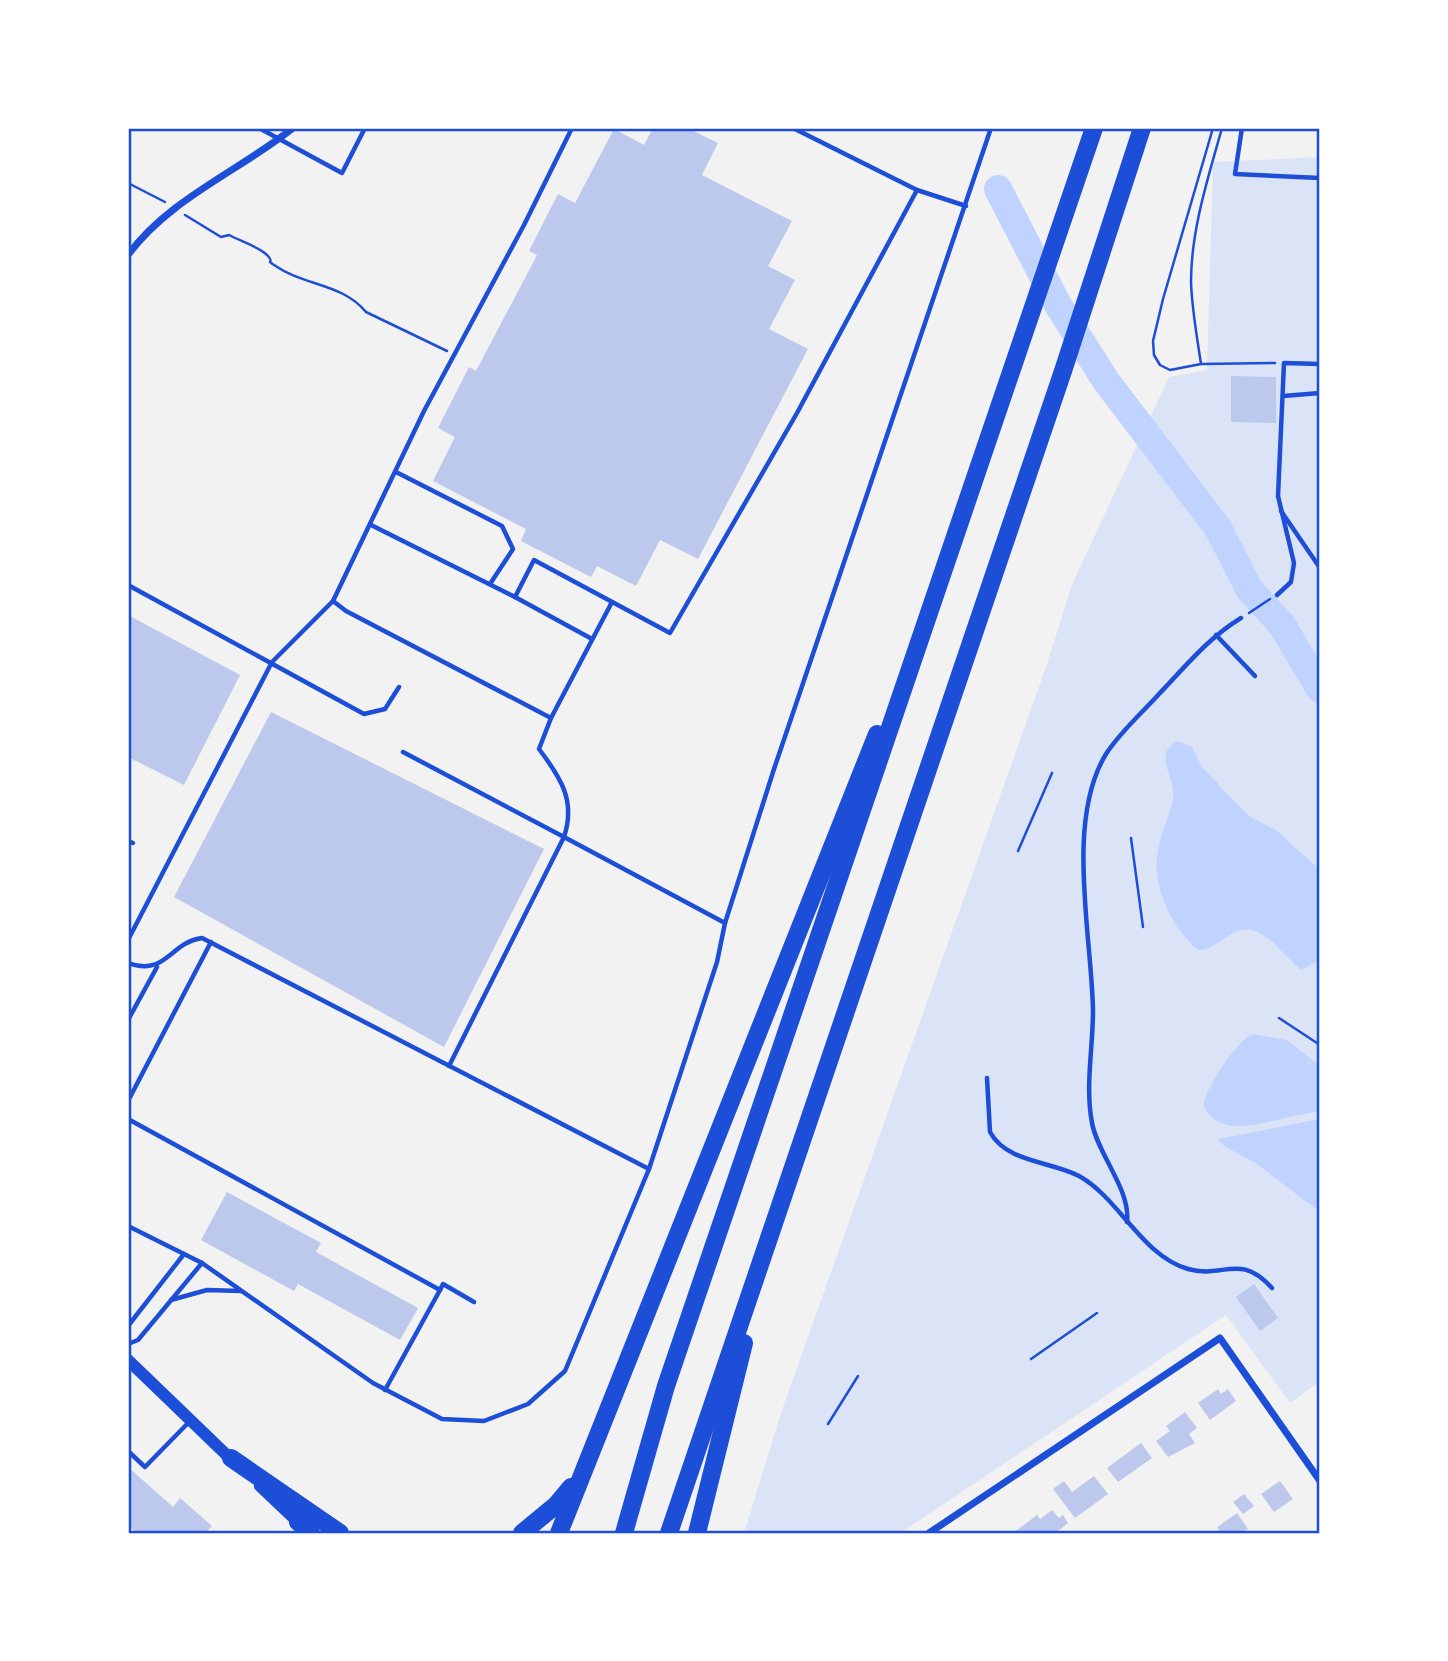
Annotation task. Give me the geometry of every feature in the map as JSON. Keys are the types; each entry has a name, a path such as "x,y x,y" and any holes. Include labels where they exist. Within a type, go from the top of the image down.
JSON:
{"highway":[{"path":"624,1533 666,1386 1094,128"},
{"path":"669,1533 1063,371 1142,128"},
{"path":"559,1533 847,808 938,589"},
{"path":"697,1533 771,1232"},
{"path":"231,1458 340,1533"},
{"path":"522,1533 556,1505 586,1464"}],"street":[{"path":"128,254 139,239 177,207 293,128"},
{"path":"929,1533 1220,1338 1320,1481"},
{"path":"128,1360 301,1528"}],"lane":[{"path":"259,128 342,173 365,128"},
{"path":"128,940 272,662 333,601 454,355 572,128"},
{"path":"793,128 917,190 966,206"},
{"path":"128,1226 202,1263 385,1390 442,1419 484,1421 528,1404 565,1371 649,1169 717,962 725,923 991,128"},
{"path":"1242,128 1235,174 1320,178"},
{"path":"515,597 534,560 670,633 797,413 917,190"},
{"path":"1277,595 1291,582 1294,563 1281,510 1278,470 1284,363 1320,364"},
{"path":"1283,396 1320,393"},
{"path":"396,472 502,526 513,549 490,584"},
{"path":"1281,510 1320,568"},
{"path":"371,525 490,584 592,639"},
{"path":"128,585 364,714 385,709 399,687"},
{"path":"333,601 346,611 551,718"},
{"path":"449,1066 564,837 569,820 568,799 563,783 539,749 551,718 612,602"},
{"path":"1127,1222 1124,1198 1099,1149 1090,1104 1093,1012 1083,907 1088,813 1097,773 1108,752 1216,635 1241,618"},
{"path":"1216,635 1255,676"},
{"path":"403,752 725,923"},
{"path":"128,1020 158,966 190,940 202,938 649,1169"},
{"path":"128,1101 211,942"},
{"path":"128,963 137,967 158,966"},
{"path":"987,1078 990,1132 994,1139 1015,1154 1080,1177 1099,1190 1142,1238 1185,1268 1247,1269 1258,1273 1272,1288"},
{"path":"128,1119 440,1290"},
{"path":"128,1326 184,1254"},
{"path":"128,1344 138,1340 202,1263"},
{"path":"385,1390 443,1284 474,1302"},
{"path":"170,1301 207,1290 242,1291"},
{"path":"128,1451 145,1467 191,1420"}],"path":[{"path":"1213,128 1174,258 1153,341 1154,355 1160,365 1170,369 1201,364 1284,363"},
{"path":"1201,364 1193,313 1193,250 1197,221 1222,128"},
{"path":"128,183 177,207 191,220 221,237 229,235 268,256 271,264 315,285 324,284 358,302 366,312 454,355"},
{"path":"1241,618 1277,595"},
{"path":"1018,851 1052,773"},
{"path":"1131,838 1143,927"},
{"path":"1279,1018 1320,1045"},
{"path":"1031,1359 1097,1313"},
{"path":"828,1424 858,1376"}],"shaded area":[{"path":"1320,157 1320,1381 1290,1403 1226,1315 900,1533 744,1533 781,1413 1046,667 1073,582 1169,377 1207,370 1213,162"}],"water":[{"path":"1177,741 1192,747 1202,767 1249,816 1276,830 1320,870 1320,960 1301,970 1268,938 1249,930 1239,930 1210,947 1198,950 1179,930 1165,904 1157,877 1159,844 1173,798 1166,753"},
{"path":"1252,1034 1287,1040 1319,1065 1320,1112 1240,1126 1225,1124 1213,1118 1204,1106 1209,1089 1230,1055"},
{"path":"1320,1119 1320,1212 1257,1164 1224,1146 1218,1139"}],"building":[{"path":"653,128 687,128 718,143 702,175 792,221 768,266 795,280 769,329 808,349 698,559 660,540 636,586 597,566 591,577 521,541 526,529 433,481 455,437 438,428 469,367 476,371 537,255 529,251 558,194 575,203 614,129 644,145"},
{"path":"1231,376 1276,377 1276,423 1231,422"},
{"path":"128,615 240,675 184,785 128,757"},
{"path":"271,712 544,849 444,1047 174,897"},
{"path":"227,1192 321,1243 316,1252 418,1308 400,1340 298,1284 294,1291 201,1240"},
{"path":"1254,1284 1278,1318 1260,1331 1236,1297"},
{"path":"1218,1389 1221,1394 1228,1389 1236,1401 1210,1420 1198,1403"},
{"path":"1185,1412 1197,1428 1189,1434 1195,1443 1168,1457 1156,1441 1170,1431 1166,1426"},
{"path":"1141,1443 1152,1458 1118,1482 1107,1468"},
{"path":"128,1467 173,1507 180,1498 212,1526 205,1533 137,1533 128,1525"},
{"path":"1094,1476 1108,1494 1075,1518 1053,1489 1064,1481 1072,1492"},
{"path":"1280,1481 1293,1499 1274,1512 1261,1494"},
{"path":"1244,1494 1254,1506 1243,1514 1233,1502"},
{"path":"1052,1510 1059,1518 1063,1515 1068,1523 1055,1533 1016,1531 1037,1515 1040,1519"},
{"path":"1237,1513 1248,1529 1241,1533 1221,1533 1217,1527"}],"waterway":[{"path":"998,189 1058,305 1106,381 1218,528 1249,589 1282,625 1320,689"}]}
